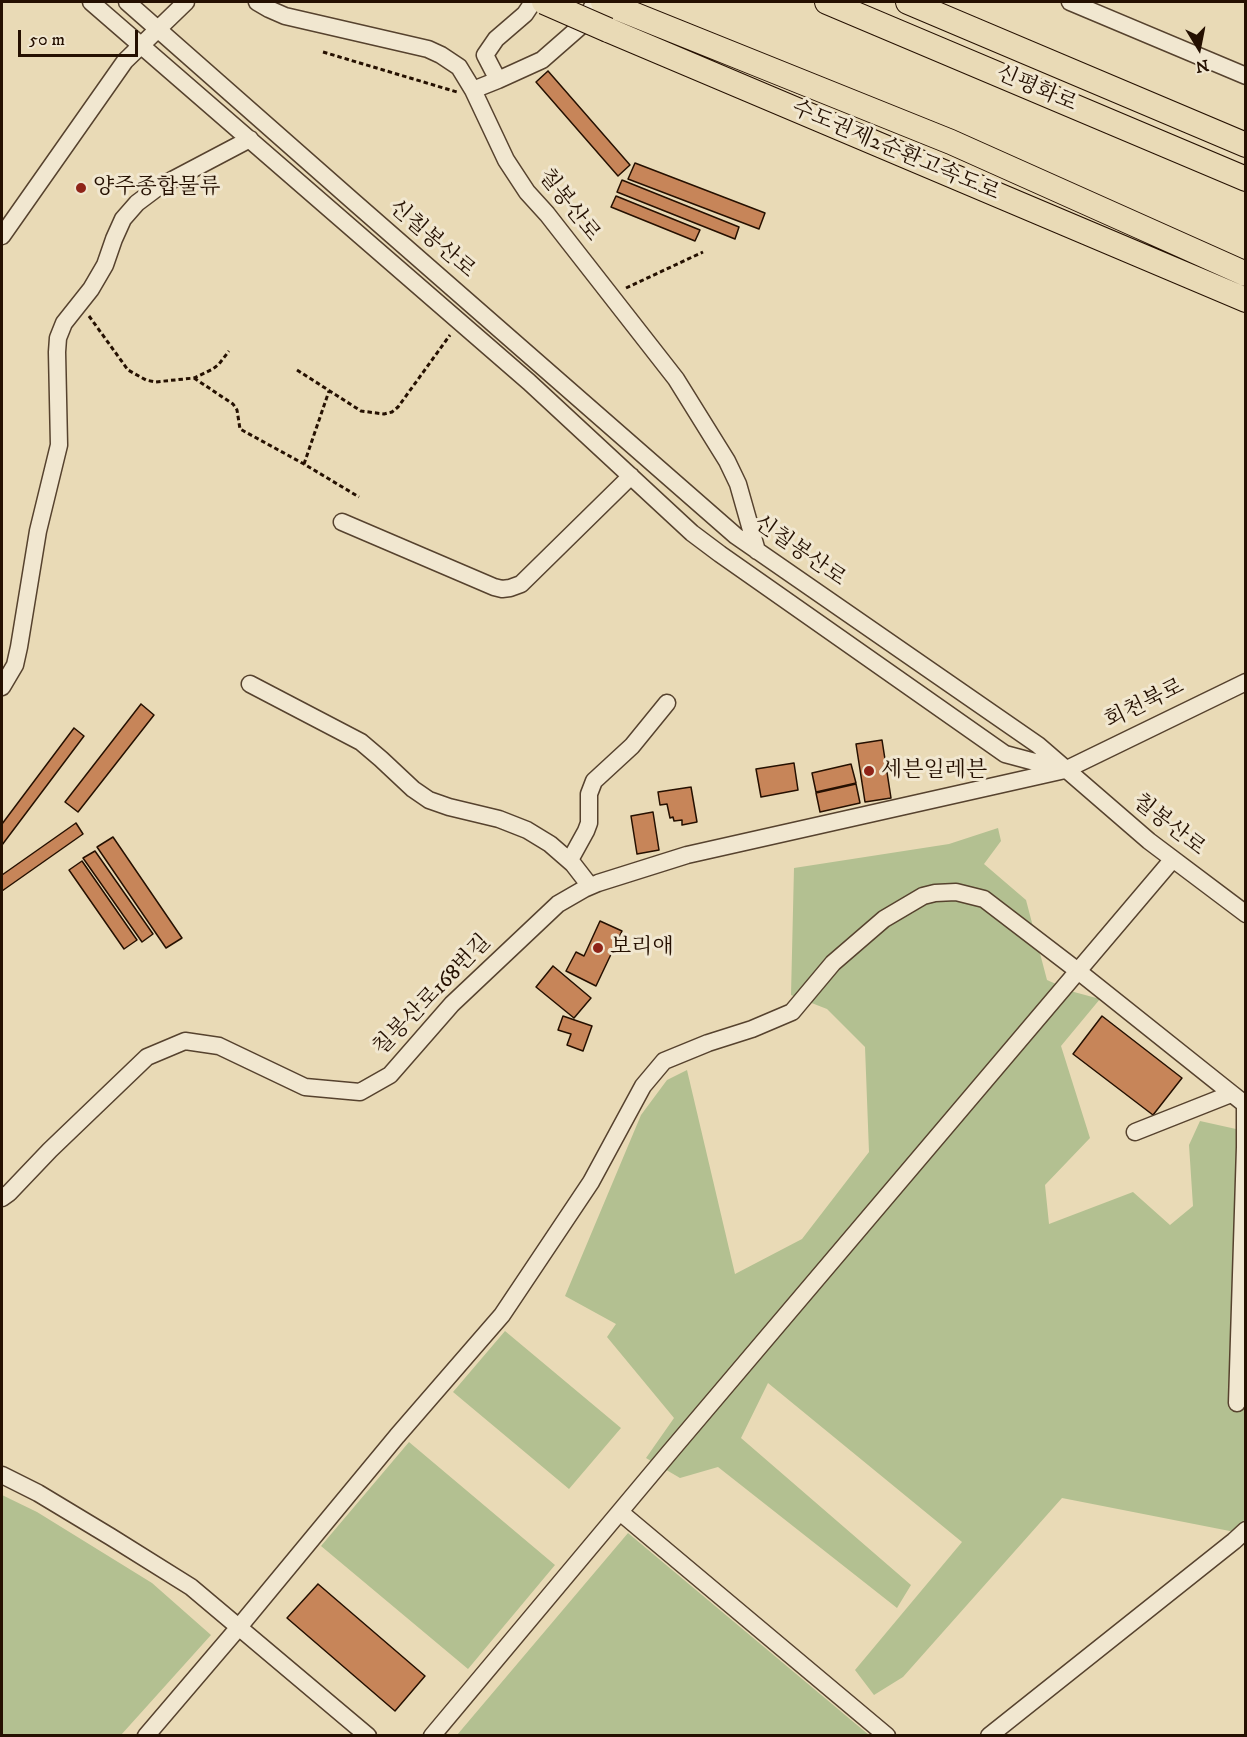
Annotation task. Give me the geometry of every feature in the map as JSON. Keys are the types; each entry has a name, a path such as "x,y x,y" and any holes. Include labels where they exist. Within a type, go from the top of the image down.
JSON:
{"highway":[{"name":"수도권제2순환고속도로","path":"544,2 1245,300"},
{"name":"신평화로","path":"827,2 1245,179"},
{"name":"신평화로","path":"908,2 1245,145"},
{"name":"수도권제2순환고속도로","path":"612,5 951,142 1245,274"}],"street":[{"name":"신칠봉산로","path":"91,2 460,321 692,533 1005,754 1065,770"},
{"name":"신칠봉산로","path":"127,2 736,536 1038,745 1065,770"},
{"path":"2,236 125,61 186,2"},
{"name":"칠봉산로","path":"257,2 285,15 428,49 459,68 473,90 506,160 527,192 547,213 676,380 726,460 738,484 757,550"},
{"path":"498,81 485,55 496,39 525,14 533,2"},
{"path":"473,90 542,60 582,25 595,2"},
{"path":"1070,2 1245,76"},
{"path":"2,687 15,665 20,648 38,531 60,445 57,352 58,338 64,323 91,289 105,265 123,219 137,203 157,188 250,139"},
{"path":"342,522 494,587 510,588 520,584 631,476"},
{"name":"회천북로","path":"1065,770 1245,682"},
{"path":"250,684 361,742 413,789 429,800 499,819 527,830 570,860 590,886"},
{"path":"570,860 589,823 589,794 594,781 632,746 667,703"},
{"name":"칠봉산로","path":"1065,770 1149,841 1245,914"},
{"name":"칠봉산로168번길","path":"2,1198 147,1058 185,1041 219,1046 305,1087 360,1092 390,1075 452,1004 558,904 590,886 687,855 1065,770"},
{"path":"432,1736 1173,859"},
{"path":"146,1736 397,1436 502,1315 591,1182 643,1086 664,1061 792,1012 833,963 884,920 923,896 956,892 984,899 1245,1105 1237,1403"},
{"path":"1135,1132 1231,1094"},
{"path":"2,1475 38,1493 191,1587 368,1736"},
{"path":"620,1512 887,1736"},
{"path":"989,1736 1245,1530"}],"path":[{"path":"323,52 453,92 473,90"},
{"path":"611,297 703,252"},
{"path":"80,303 128,370 136,376 155,382 194,378 213,369 228,351"},
{"path":"297,370 361,411 374,414 392,412 398,407 460,321"},
{"path":"194,378 233,404 237,410 240,429 359,497"},
{"path":"304,464 329,391"}],"green space":[{"path":"998,828 1001,841 984,864 1026,900 1047,980 1074,992 1100,999 1061,1046 1090,1138 1045,1185 1049,1224 1133,1192 1170,1225 1193,1206 1189,1145 1200,1121 1245,1131 1245,1534 1062,1498 903,1677 874,1695 855,1670 962,1542 768,1383 741,1438 911,1585 897,1608 718,1467 680,1478 646,1458 674,1418 607,1337 616,1324 565,1296 641,1115 667,1080 687,1070 735,1274 802,1239 869,1152 865,1047 827,1009 791,995 794,868 949,844"},
{"path":"505,1331 621,1428 569,1489 453,1392"},
{"path":"409,1442 555,1565 468,1669 321,1546"},
{"path":"2,1495 37,1512 152,1583 211,1635 121,1735 2,1735"},
{"path":"628,1533 869,1735 457,1735"}],"building":[{"path":"548,71 630,165 618,176 536,82"},
{"path":"635,163 765,213 759,229 628,179"},
{"path":"622,180 739,227 735,239 617,192"},
{"path":"616,196 700,230 695,241 611,207"},
{"path":"141,704 154,715 78,812 65,802"},
{"path":"74,728 84,736 2,845 2,824"},
{"path":"882,740 891,798 865,802 856,744"},
{"path":"794,763 798,790 761,797 756,769"},
{"path":"851,764 856,783 816,792 812,773"},
{"path":"856,784 860,803 820,812 816,793"},
{"path":"691,787 697,822 682,825 682,820 674,821 673,817 670,818 667,804 660,805 658,792"},
{"path":"653,812 659,850 637,854 631,816"},
{"path":"76,823 83,834 2,891 2,875"},
{"path":"113,837 182,938 166,948 97,847"},
{"path":"95,851 153,934 142,942 83,858"},
{"path":"82,861 137,940 124,949 69,870"},
{"path":"600,921 622,931 596,986 566,971 576,952 584,956"},
{"path":"553,966 591,998 574,1018 536,987"},
{"path":"563,1016 592,1026 583,1051 567,1045 571,1034 558,1030"},
{"path":"1102,1016 1182,1078 1153,1115 1073,1054"},
{"path":"318,1584 425,1676 395,1711 287,1618"}],"place":[{"name":"양주종합물류","path":"81,188"},
{"name":"세븐일레븐","path":"869,771"},
{"name":"보리애","path":"598,948"}]}
